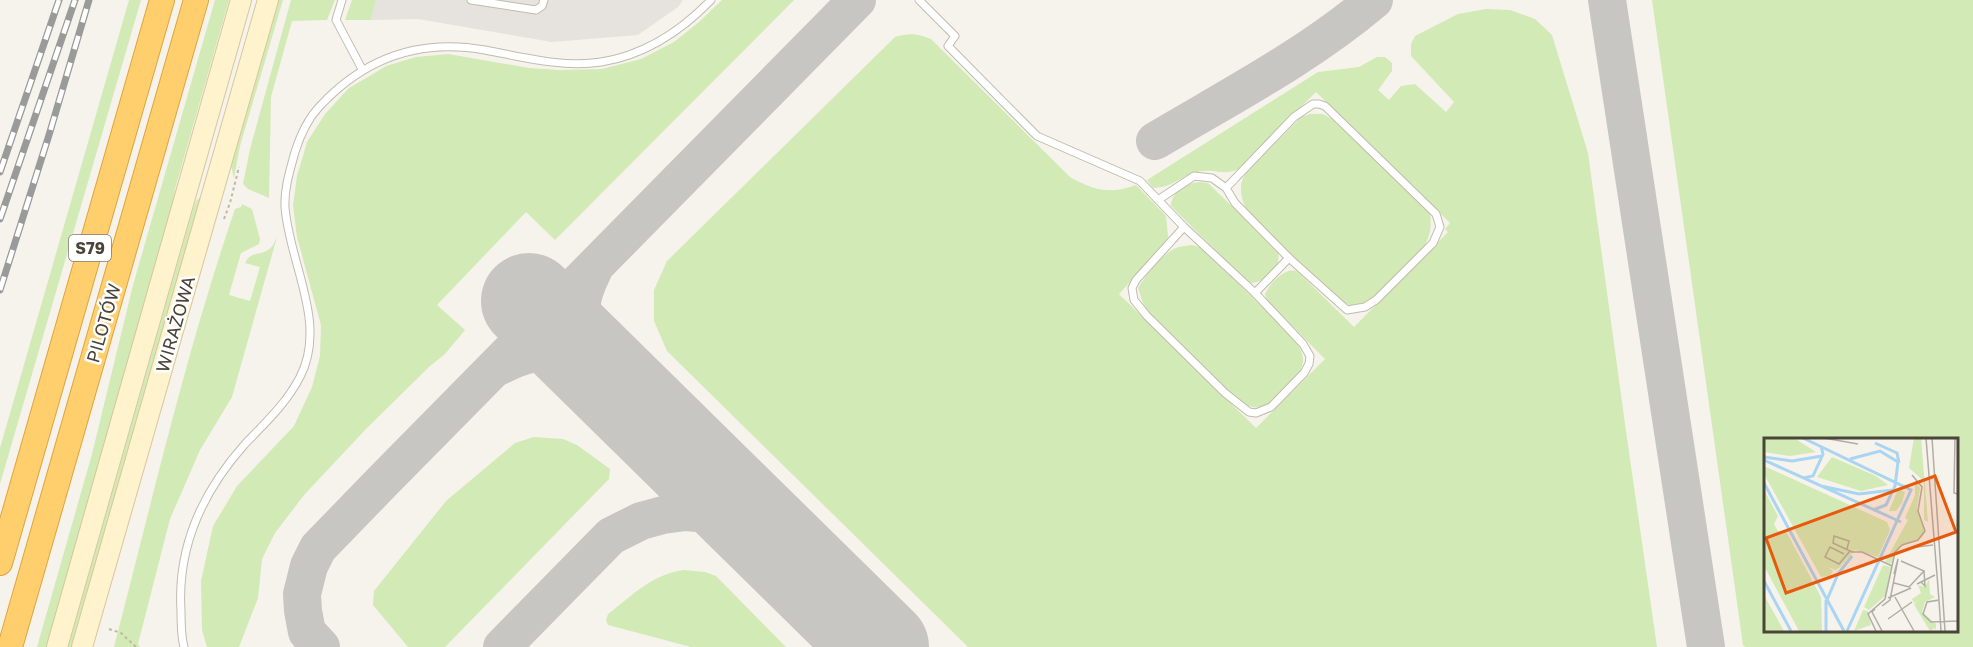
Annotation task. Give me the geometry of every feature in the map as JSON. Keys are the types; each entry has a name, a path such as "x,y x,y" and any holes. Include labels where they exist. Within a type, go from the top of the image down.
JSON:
{"highway":[{"name":"PILOTÓW","path":"0,563 162,0"},
{"name":"PILOTÓW","path":"10,647 196,0"}],"main road":[{"name":"WIRAŻOWA","path":"57,647 241,0"},
{"name":"WIRAŻOWA","path":"82,647 268,0"}],"lane":[{"path":"342,0 336,20 362,69"},
{"path":"471,0 537,10 542,6 544,0"},
{"path":"184,647 180,582 184,554 192,525 211,489 228,465 289,397 302,374 309,348 310,324 305,296 289,239 285,205 288,174 299,139 317,109 344,82 362,69 414,48 450,46 530,60 600,62 640,51 670,36 711,0"},
{"path":"919,0 955,36 948,46 1037,136 1140,181 1184,227 1255,293 1303,344 1310,356 1309,364 1304,373 1271,407 1256,413 1244,409 1147,316 1134,300 1132,288 1136,280 1184,227"},
{"path":"1158,200 1194,176 1202,175 1212,178 1226,188 1235,203 1288,258 1347,310 1365,308 1376,300 1433,243 1438,234 1439,221 1436,214 1325,106 1319,104 1308,107 1294,117 1226,188"},
{"path":"1255,293 1288,258"}],"path":[{"path":"230,203 237,177"},
{"path":"109,628 121,633 136,647"}],"shaded area":[{"path":"376,0 683,0 678,7 638,35 552,42 418,19 371,20"}],"green space":[{"path":"129,0 141,0 0,484 0,448"},
{"path":"215,0 229,0 175,189 172,210 47,647 37,647 92,454 133,285"},
{"path":"278,0 283,0 240,146 234,178 231,166"},
{"path":"291,0 335,0 327,20 292,21 271,97 269,198 248,189 243,184 250,149"},
{"path":"352,0 376,0 371,20 345,20"},
{"path":"722,0 794,0 555,240 526,212 437,305 465,330 445,354 366,429 304,495 275,533 262,559 258,598 239,647 207,647 202,630 201,581 213,526 237,486 294,426 312,387 320,356 321,325 297,237 293,205 297,176 307,142 325,114 349,88 386,66 416,57 448,54 529,68 560,70 602,69 641,59 674,42"},
{"path":"1652,0 1973,0 1973,647 1745,647"},
{"path":"1486,9 1510,10 1535,19 1552,35 1588,153 1657,647 968,647 667,351 654,321 654,290 667,261 895,37 917,35 931,39 1070,177 1102,190 1118,190 1136,185 1166,216 1167,242 1119,294 1256,428 1325,359 1267,301 1265,294 1270,285 1282,274 1297,271 1354,327 1448,232 1445,229 1450,223 1316,92 1239,169 1228,172 1195,172 1167,186 1153,188 1147,180 1318,72 1359,67 1377,57 1385,57 1392,63 1392,71 1378,90 1389,100 1401,86 1415,84 1446,112 1454,102 1411,56 1411,44 1415,36 1458,14"},
{"path":"1323,114 1340,123 1430,214 1430,231 1424,247 1385,288 1368,302 1358,306 1334,298 1246,209 1241,192 1245,174 1301,117"},
{"path":"1201,182 1208,183 1279,252 1278,264 1261,280 1247,282 1171,206 1174,196 1181,188"},
{"path":"202,195 73,647 68,647 191,216 196,201"},
{"path":"242,204 252,209 260,239 259,244 241,253 229,295 250,301 260,267 245,263 253,255 270,249 277,237 232,397 200,450 170,519 138,644 140,647 114,647 170,427 201,317 235,209 241,207"},
{"path":"1192,245 1202,248 1294,338 1300,349 1303,360 1299,373 1281,395 1266,405 1253,407 1234,399 1151,317 1143,303 1138,288 1153,267 1174,249"},
{"path":"534,437 563,439 577,445 610,469 609,479 445,647 408,647 373,605 374,591 446,501 515,443"},
{"path":"684,570 705,572 716,576 786,647 691,647 608,625 606,620 608,614 643,586 662,576"}],"taxiway":[{"path":"321,647 307,632 302,594 309,566 318,548 857,0"},
{"path":"1155,141 1295,58 1374,0"},
{"path":"1607,0 1706,647"},
{"path":"500,366 527,355 549,352 571,357 598,368 581,320 586,285 593,271"},
{"path":"502,647 611,536 641,521 686,512 711,514 740,522 768,535"}],"runway":[{"path":"529,301 881,647"}],"railway":[{"path":"0,172 59,0"},
{"path":"0,219 75,0"},
{"path":"0,290 89,0"}]}
